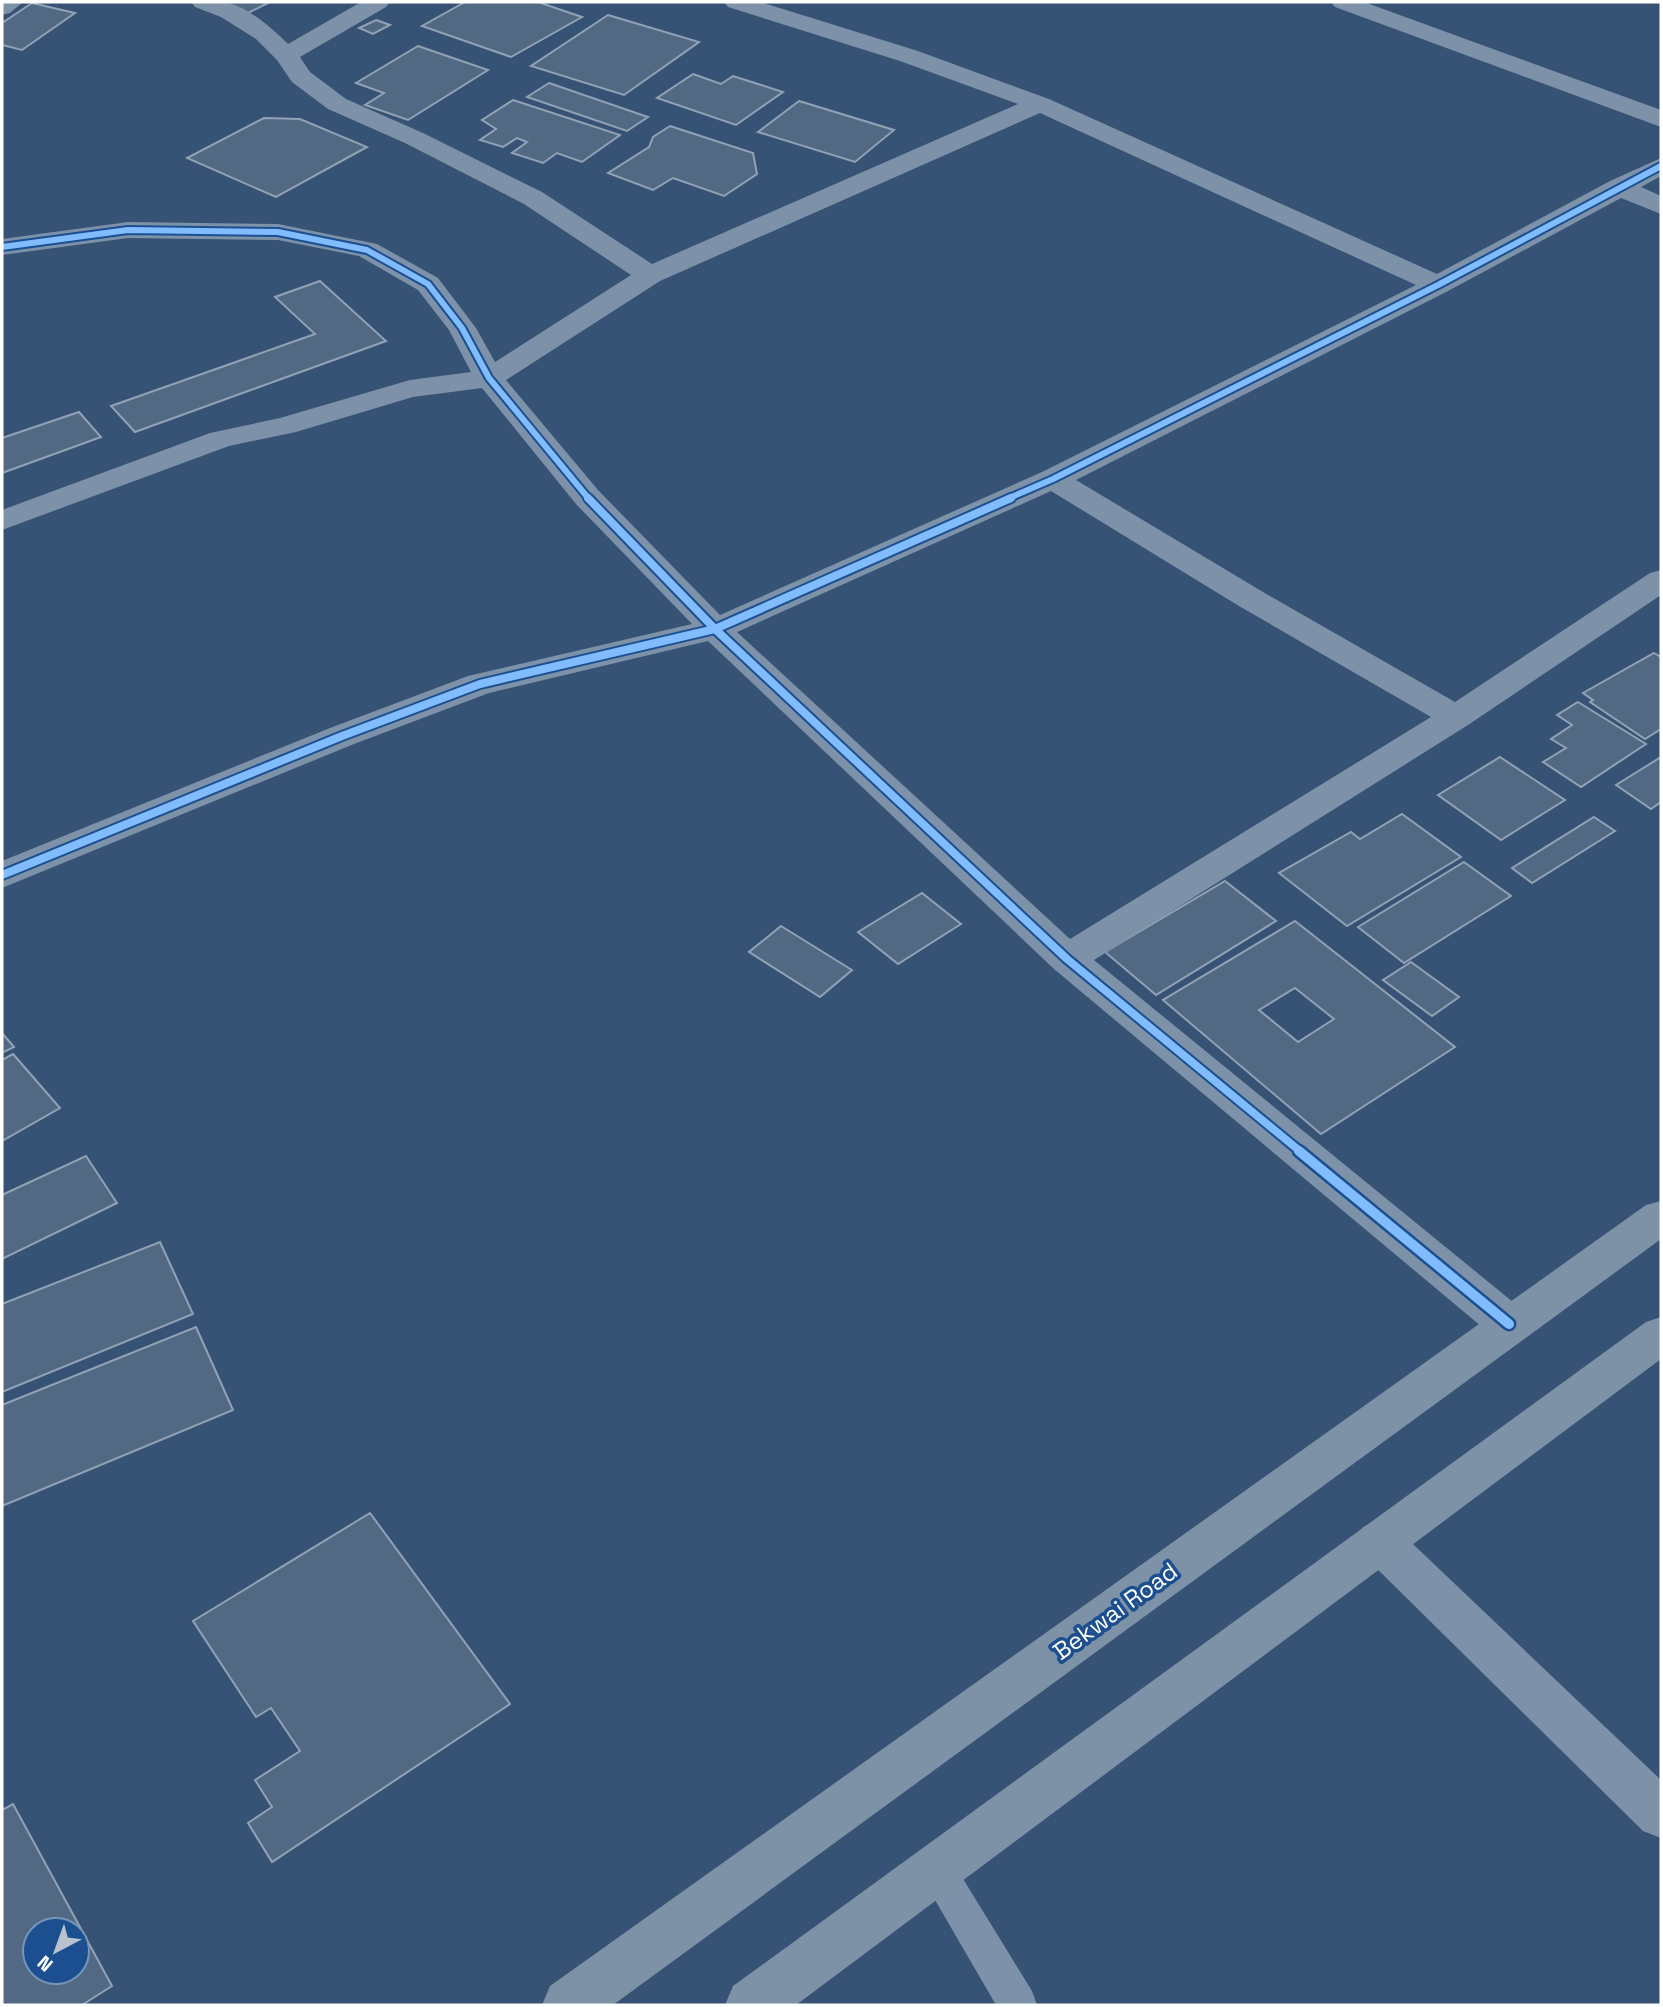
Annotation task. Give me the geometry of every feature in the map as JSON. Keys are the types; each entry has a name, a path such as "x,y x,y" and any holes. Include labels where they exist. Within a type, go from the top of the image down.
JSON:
{"highway":[{"name":"Bekwai Road","path":"569,2005 1509,1324 1661,1217"},
{"path":"752,2005 1661,1335"}],"street":[{"path":"2,8 11,2"},
{"path":"203,2 229,12 265,34 286,55 301,77 337,104 414,138 533,198 650,275"},
{"path":"286,55 378,2"},
{"path":"736,2 909,56 1040,104 1438,285"},
{"path":"1343,2 1661,119"},
{"path":"2,521 221,439 285,426 410,390 489,378 650,275 1040,104"},
{"path":"2,875 342,736 480,684 715,629 1053,479 1438,285 1661,166"},
{"path":"1619,187 1661,206"},
{"path":"2,247 128,230 278,232 367,250 428,284 462,328 489,378 587,497 715,629 1067,959 1509,1324"},
{"path":"1053,479 1251,599 1457,717"},
{"path":"1067,959 1457,717 1661,580"},
{"path":"1379,1541 1661,1814"}],"lane":[{"path":"936,1869 1018,2005"}],"building":[{"path":"216,2 270,2 246,14"},
{"path":"465,2 538,2 582,17 511,57 422,26"},
{"path":"32,3 75,13 22,50 2,45 2,23"},
{"path":"608,15 699,42 624,95 531,66"},
{"path":"376,20 390,25 373,34 359,28"},
{"path":"418,46 488,70 408,120 365,105 384,93 356,83"},
{"path":"693,74 721,84 733,76 783,92 736,125 657,98"},
{"path":"549,83 648,117 627,131 527,97"},
{"path":"513,100 620,135 582,162 557,153 543,163 512,153 527,142 517,138 503,147 480,140 496,129 482,120"},
{"path":"799,101 894,130 855,162 758,132"},
{"path":"264,118 300,119 367,147 276,197 187,158"},
{"path":"670,126 753,153 757,174 724,196 673,178 653,190 608,173 649,147 653,137"},
{"path":"320,281 386,341 135,432 111,406 315,334 275,297"},
{"path":"79,412 101,437 2,473 2,438"},
{"path":"1654,653 1661,657 1661,729 1645,739 1590,702 1593,700 1583,693"},
{"path":"1578,702 1646,744 1581,787 1543,762 1566,748 1551,739 1572,725 1557,715"},
{"path":"1500,757 1565,800 1501,840 1438,795"},
{"path":"1661,757 1661,802 1651,809 1616,785"},
{"path":"1402,814 1461,857 1347,926 1279,873 1351,832 1360,839"},
{"path":"1594,817 1615,831 1532,883 1512,868"},
{"path":"1464,862 1511,896 1404,963 1358,927"},
{"path":"1225,881 1276,921 1156,995 1105,952"},
{"path":"922,893 961,924 898,964 858,932"},
{"path":"1295,921 1455,1047 1321,1134 1163,1000","holes":["1295,988 1334,1019 1298,1042 1259,1010"]},
{"path":"781,926 852,970 820,997 749,952"},
{"path":"1411,962 1459,997 1432,1016 1383,980"},
{"path":"2,1033 14,1047 2,1053"},
{"path":"13,1054 60,1108 2,1141 2,1060"},
{"path":"86,1156 117,1203 2,1259 2,1195"},
{"path":"160,1242 193,1314 2,1392 2,1304"},
{"path":"196,1327 233,1410 2,1506 2,1405"},
{"path":"370,1513 510,1704 272,1862 248,1823 272,1807 255,1780 300,1751 271,1708 256,1717 193,1621"},
{"path":"13,1804 74,1916 21,1916 21,1986 91,1986 91,1947 112,1986 82,2005 2,2005 2,1810"}],"cycle path":[{"path":"2,875 342,736 480,684 715,629 1053,479 1438,285 1661,166"},
{"path":"2,247 128,230 278,232 367,250 428,284 462,328 489,378 587,497 715,629 1067,959 1509,1324"}]}
